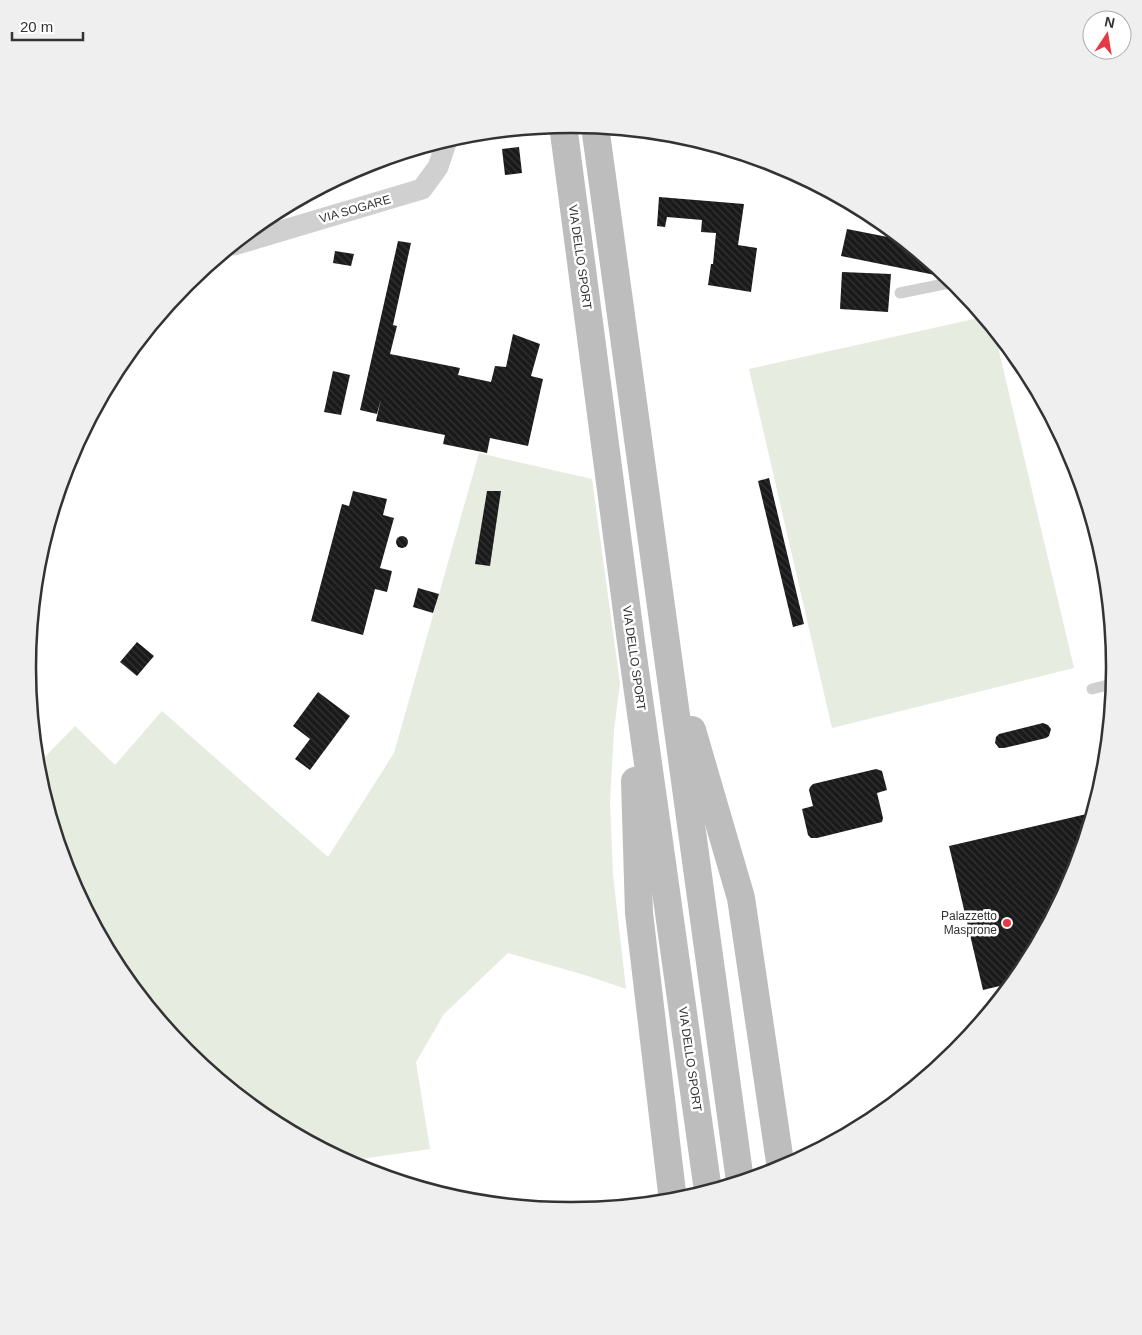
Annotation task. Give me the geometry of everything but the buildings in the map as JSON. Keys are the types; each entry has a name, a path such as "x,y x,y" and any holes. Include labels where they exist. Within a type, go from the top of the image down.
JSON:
{"street":[{"name":"VIA DELLO SPORT","path":"564,133 631,642 707,1184"},
{"path":"596,134 739,1175"},
{"name":"VIA SOGARE","path":"251,239 422,189 438,167 444,148"},
{"path":"665,639 741,898 780,1160"},
{"path":"631,642 640,913 672,1193"}],"lane":[{"path":"900,293 944,284"},
{"path":"1092,689 1106,684"}],"shaded area":[{"path":"976,319 998,346 1074,668 832,728 749,369"},
{"path":"479,453 592,479 620,683 614,730 610,801 613,875 626,989 508,953 444,1014 416,1062 430,1149 360,1159 304,1131 245,1092 193,1046 147,993 126,965 108,935 91,904 77,872 54,806 44,757 75,726 115,765 162,711 328,857 394,753"}],"place":[{"name":"Palazzetto Masprone","path":"1007,923"}]}
